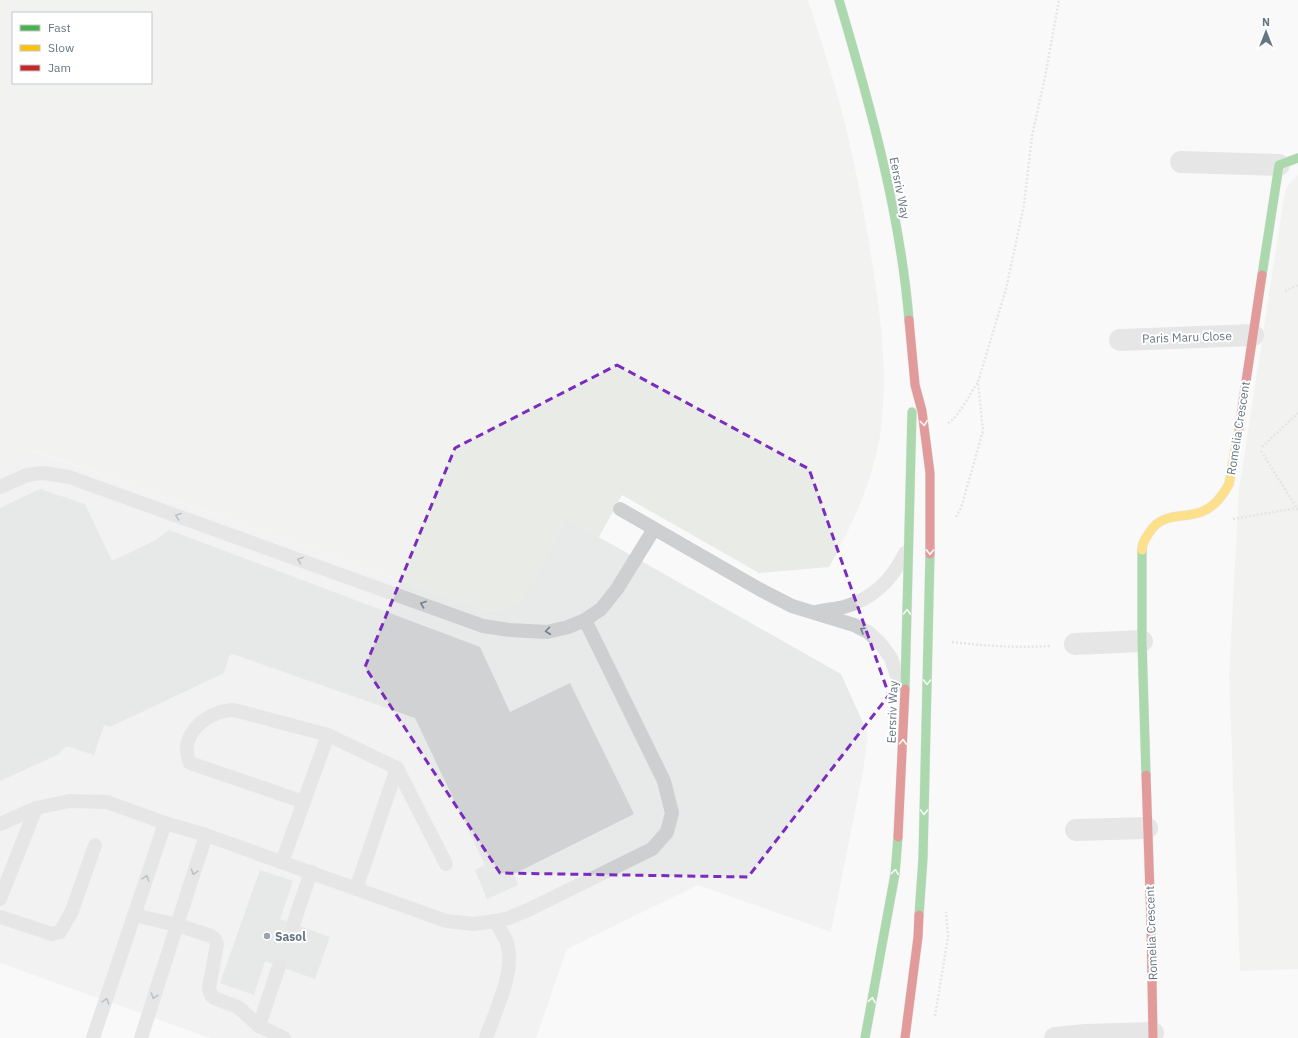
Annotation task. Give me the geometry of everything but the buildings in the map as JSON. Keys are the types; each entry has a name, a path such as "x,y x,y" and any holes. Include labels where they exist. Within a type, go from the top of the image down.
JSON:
{"main road":[{"name":"Eersriv Way","path":"839,0 876,129 888,181 907,294 915,385 922,411 930,472 925,788 922,866 918,937 905,1038"},
{"name":"Romelia Crescent","path":"1153,1036 1142,641 1142,544 1152,528 1158,522 1172,517 1201,512 1212,506 1229,484 1235,456 1253,335 1288,162"},
{"name":"Eersriv Way","path":"865,1038 895,874 899,822 905,697 911,417 915,385"}],"street":[{"name":"Romelia Crescent","path":"1181,162 1288,162"},
{"name":"Paris Maru Close","path":"1120,340 1253,335"},
{"path":"1075,644 1142,641"},
{"path":"1076,830 1147,828"},
{"path":"1055,1038 1085,1035 1153,1036"}],"lane":[{"path":"0,487 27,475 43,472 69,477 483,626 510,630 547,632 568,627 586,620 601,610 617,589 654,528"},
{"path":"620,509 759,589 792,606 854,625 868,632 880,643 891,658 905,697"},
{"path":"814,612 845,607 878,589 890,578 898,567 908,546"},
{"path":"0,824 36,808 69,801 107,802 164,823 206,835 446,921 474,924 509,918 652,849 667,832 672,813 664,781 586,620"},
{"path":"304,802 190,763 187,756 188,739 194,728 222,711 234,710 328,735 397,768 446,864"},
{"path":"282,862 328,735"},
{"path":"356,889 397,768"},
{"path":"0,899 36,808"},
{"path":"93,1038 164,823"},
{"path":"141,1038 206,835"},
{"path":"0,917 52,934 60,932 72,911 95,845"},
{"path":"293,924 311,872"},
{"path":"134,915 176,925 211,936 215,939 217,949 209,988 211,994 214,998 238,1007 259,1026 284,1038"},
{"path":"486,1038 507,981 507,943 495,921"},
{"path":"259,1026 279,966"}],"path":[{"path":"943,425 951,421 978,382 1006,289 1024,205 1032,136 1046,77 1059,0"},
{"path":"953,521 961,508 983,431 978,382"},
{"path":"1201,512 1220,522 1297,509 1260,448 1298,413"},
{"path":"947,641 986,646 1013,647 1075,644"}],"highlighted area":[{"path":"617,365 809,469 889,695 748,877 500,873 365,667 455,448"}],"shaded area":[{"path":"0,0 808,0 839,102 858,181 869,240 878,302 884,372 882,419 875,459 859,507 829,567 759,573 622,495 599,537 567,520 521,602 491,612 32,450 0,465"},
{"path":"1298,175 1298,969 1240,971 1229,676 1239,489 1285,191 1290,182"},
{"path":"31,450 491,612 521,602 567,519 841,674 868,734 863,772 831,932 698,885 567,949 536,1038 210,1038 0,963 0,465"}],"traffic: fast":[{"path":"839,0 862,79 891,199 905,279 909,320"},
{"path":"1262,275 1279,165 1298,158"},
{"path":"905,689 912,412"},
{"path":"1142,550 1142,641 1146,775"},
{"path":"919,915 923,858 930,554"},
{"path":"865,1038 895,874 898,837"}],"traffic: slow":[{"path":"1142,550 1143,543 1154,526 1172,517 1201,512 1210,507 1221,497 1229,484 1239,428"}],"traffic: jam":[{"path":"1239,428 1262,275"},
{"path":"909,320 915,385 922,411 930,473 930,554"},
{"path":"898,837 905,689"},
{"path":"1146,775 1153,1038"},
{"path":"905,1038 918,937 919,915"}],"place":[{"name":"Sasol","path":"267,936"}]}
